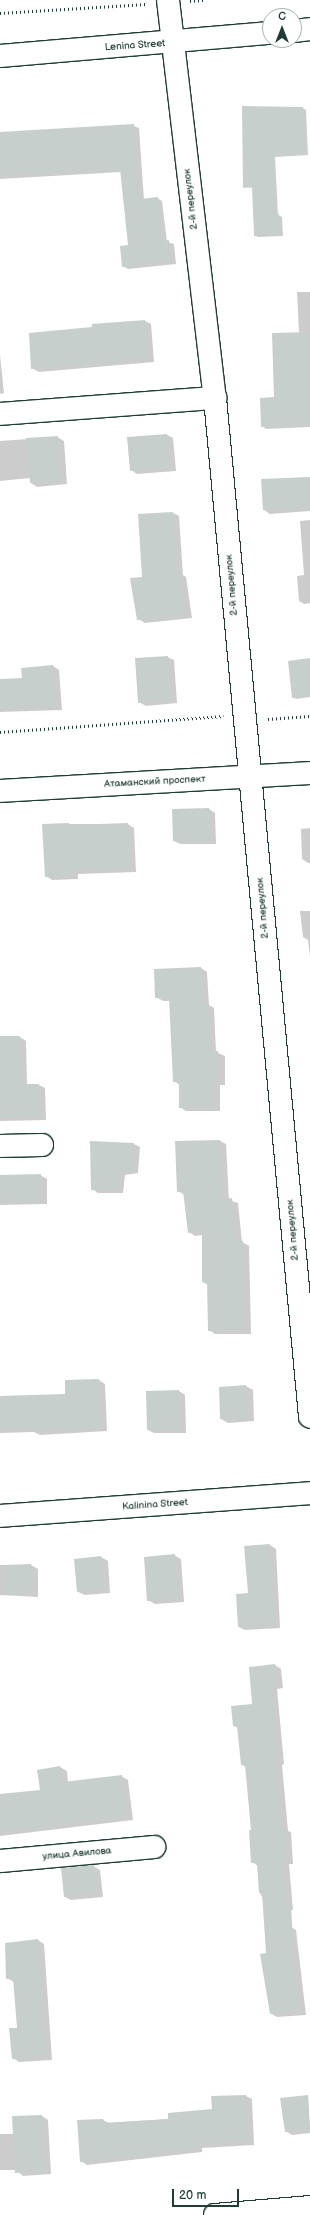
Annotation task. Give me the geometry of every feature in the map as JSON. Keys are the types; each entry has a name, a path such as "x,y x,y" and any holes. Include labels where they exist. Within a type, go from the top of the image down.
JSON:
{"street":[{"name":"2-й переулок","path":"168,1 215,398 310,1417"},
{"name":"Lenina Street","path":"0,56 172,44 262,35"},
{"path":"0,414 215,398"},
{"name":"Атаманский проспект","path":"0,791 310,773"},
{"path":"0,1146 42,1145"},
{"name":"Kalinina Street","path":"0,1516 310,1493"},
{"name":"улица Авилова","path":"0,1861 154,1847"},
{"path":"215,2215 310,2207"}],"path":[{"path":"0,13 168,1 203,0"},
{"path":"0,732 223,716 310,716"}],"building":[{"path":"242,106 303,107 305,154 273,155 275,214 279,214 280,234 254,236 252,187 243,188"},
{"path":"134,124 140,199 158,197 162,241 169,240 171,261 122,267 120,246 128,245 120,169 0,176 0,132"},
{"path":"145,320 148,359 31,369 29,333 92,327 92,324"},
{"path":"310,332 310,425 261,427 260,398 274,397 272,333"},
{"path":"167,434 170,468 130,471 127,437"},
{"path":"58,436 61,481 30,483 26,438"},
{"path":"310,477 310,507 263,510 261,479"},
{"path":"173,512 177,572 180,572 185,615 137,620 130,578 142,577 138,514"},
{"path":"168,656 171,700 138,703 135,658"},
{"path":"310,658 310,696 292,698 288,661"},
{"path":"53,665 56,707 0,709 0,679 22,678 21,668"},
{"path":"209,808 210,841 173,841 172,809"},
{"path":"69,823 69,825 128,823 130,869 71,871 72,876 45,877 42,824"},
{"path":"201,967 203,1003 208,1003 210,1051 218,1051 218,1082 214,1082 214,1108 179,1108 179,1082 173,1082 169,997 155,998 154,969"},
{"path":"0,1036 20,1036 21,1084 39,1084 40,1117 0,1118"},
{"path":"220,1140 222,1199 232,1198 236,1241 243,1241 244,1330 208,1331 207,1282 202,1282 202,1231 188,1233 183,1191 177,1192 175,1141"},
{"path":"90,1141 134,1143 132,1170 119,1172 117,1190 91,1190"},
{"path":"41,1174 41,1201 0,1201 0,1175"},
{"path":"99,1379 101,1428 32,1432 32,1428 0,1431 0,1396 65,1394 65,1380"},
{"path":"246,1385 248,1418 220,1419 219,1387"},
{"path":"179,1390 180,1430 147,1430 146,1391"},
{"path":"270,1544 274,1625 238,1627 236,1594 248,1593 244,1546"},
{"path":"175,1554 178,1599 147,1601 144,1557"},
{"path":"101,1556 104,1590 77,1592 74,1559"},
{"path":"31,1564 32,1593 5,1594 4,1565"},
{"path":"275,1664 277,1685 271,1685 282,1828 285,1827 287,1860 283,1861 287,1907 291,1907 293,1938 291,1939 300,2011 270,2014 260,1954 266,1953 262,1893 259,1893 257,1863 251,1863 249,1830 251,1830 245,1765 241,1765 237,1726 233,1726 231,1706 252,1704 249,1667"},
{"path":"60,1766 63,1782 122,1775 127,1816 0,1833 0,1794 40,1790 37,1770"},
{"path":"94,1865 97,1893 64,1897 61,1868"},
{"path":"38,1939 43,1976 41,1977 46,2056 12,2059 9,2028 17,2028 13,1978 6,1979 5,1943"},
{"path":"246,2095 248,2142 196,2144 196,2149 155,2152 156,2155 80,2162 77,2120 103,2119 103,2123 168,2119 168,2113 212,2109 211,2096"},
{"path":"308,2095 310,2129 285,2132 280,2098"},
{"path":"42,2115 45,2171 15,2173 12,2116"}]}
